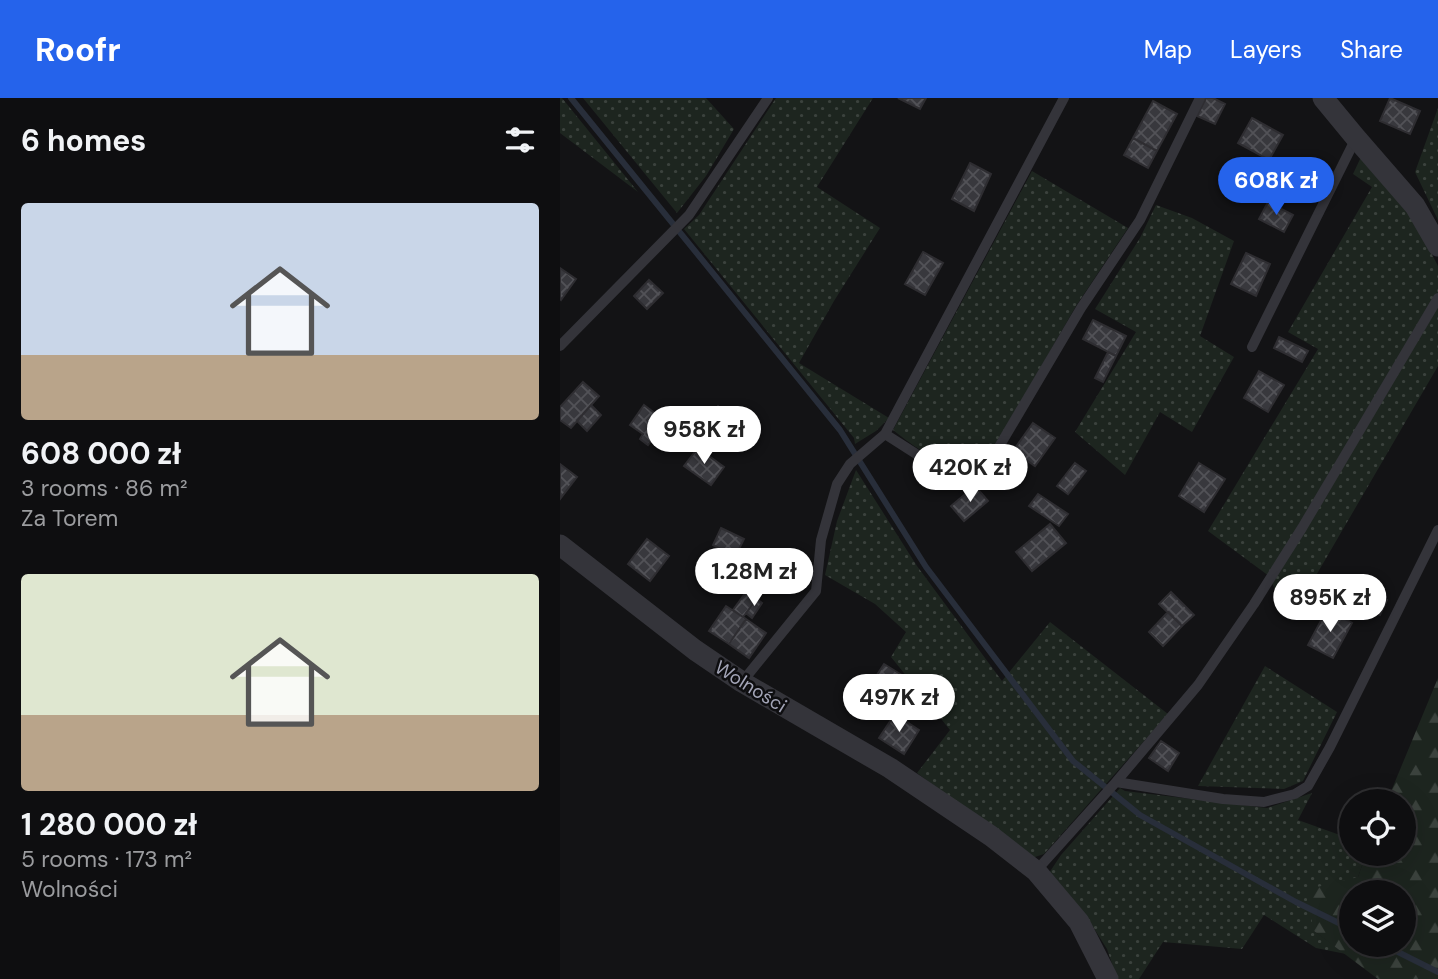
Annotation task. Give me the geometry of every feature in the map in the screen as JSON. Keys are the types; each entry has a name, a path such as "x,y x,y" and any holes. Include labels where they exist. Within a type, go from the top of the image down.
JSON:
{"street":[{"path":"1323,98 1415,206 1438,246"},
{"name":"Wolności","path":"560,545 695,650 743,682 890,768 991,836 1037,871 1079,922 1108,979"}],"lane":[{"path":"560,346 689,215 768,98"},
{"path":"743,682 816,591 821,540 837,484 850,464 885,434 1064,98"},
{"path":"885,434 935,466 966,474 993,457 1081,307 1140,219 1200,98"},
{"path":"1252,347 1356,138"},
{"path":"1037,871 1198,685 1302,528 1438,298"},
{"path":"1116,782 1223,799 1264,802 1295,794 1308,786 1438,530"}],"green space":[{"path":"562,98 638,192 560,133"},
{"path":"583,98 706,98 734,129 706,176 677,213"},
{"path":"776,98 873,98 817,187 880,228 799,363 889,418 876,431 855,444 854,438 684,229 699,215"},
{"path":"1438,108 1438,220 1415,172"},
{"path":"1361,157 1408,209 1438,266 1438,366 1300,603 1275,590 1269,576 1208,531 1318,349 1288,332 1372,187 1353,174"},
{"path":"1032,171 1128,228 1076,306 989,454 963,469 926,453 893,430"},
{"path":"1156,205 1192,218 1234,241 1200,336 1234,357 1192,432 1160,412 1125,475 1075,432 1136,332 1095,309 1140,238"},
{"path":"856,470 917,566 1002,681 1050,622 1168,714 1044,854 1032,858 917,773 950,730 891,657 906,632 875,604 825,575 837,521"},
{"path":"1265,666 1337,712 1303,781 1284,789 1198,786"},
{"path":"1438,678 1438,979 1378,979 1349,957 1416,957 1416,880 1346,880 1358,877 1362,866 1416,866 1416,789 1392,789"},
{"path":"1120,788 1125,791 1267,808 1312,793 1298,820 1339,835 1339,866 1362,866 1356,880 1339,880 1339,900 1314,931 1339,949 1339,953 1316,948 1264,915 1242,949 1163,942 1139,979 1117,979 1107,949 1088,919 1049,873 1061,855"},
{"path":"1339,882 1339,950 1314,931 1305,890"}],"building":[{"path":"898,98 926,98 920,109"},
{"path":"1206,98 1213,98 1225,104 1215,124 1197,116"},
{"path":"1390,98 1420,111 1410,134 1380,121"},
{"path":"1153,101 1177,114 1157,151 1133,138"},
{"path":"1252,118 1283,135 1269,160 1238,143"},
{"path":"1133,138 1157,151 1148,168 1124,155"},
{"path":"970,163 991,174 974,211 952,199"},
{"path":"1268,202 1293,215 1284,232 1259,219"},
{"path":"923,252 943,263 925,295 905,284"},
{"path":"1246,253 1270,264 1256,296 1231,284"},
{"path":"560,268 576,279 561,300 560,299"},
{"path":"649,280 663,293 647,309 634,296"},
{"path":"1093,320 1126,336 1116,356 1083,339"},
{"path":"1279,337 1308,351 1302,362 1274,348"},
{"path":"1108,352 1116,356 1103,382 1095,378"},
{"path":"1259,371 1284,385 1268,412 1244,398"},
{"path":"583,382 599,396 571,428 560,420 560,407"},
{"path":"591,405 601,415 587,431 577,421"},
{"path":"644,405 656,414 659,410 669,418 666,422 673,428 659,447 651,441 648,445 640,439 643,434 630,425"},
{"path":"718,406 737,420 728,431 709,417"},
{"path":"1033,423 1055,438 1035,466 1013,451"},
{"path":"698,448 724,467 711,485 684,466"},
{"path":"1075,463 1086,471 1068,494 1057,486"},
{"path":"1199,463 1225,479 1204,512 1179,496"},
{"path":"560,464 577,477 560,499"},
{"path":"975,486 988,501 964,521 951,506"},
{"path":"1038,494 1068,514 1059,526 1029,506"},
{"path":"1050,524 1066,543 1032,571 1016,552"},
{"path":"721,528 744,539 735,557 713,545"},
{"path":"647,539 669,556 650,581 628,564"},
{"path":"1345,579 1387,600 1380,615 1338,595"},
{"path":"746,592 757,599 743,617 733,610"},
{"path":"1171,592 1194,615 1182,626 1159,604"},
{"path":"757,599 762,603 752,618 746,613"},
{"path":"726,606 746,619 729,644 709,631"},
{"path":"1327,609 1352,623 1333,658 1308,645"},
{"path":"1168,612 1182,626 1163,646 1149,632"},
{"path":"746,619 766,633 749,658 729,644"},
{"path":"884,664 905,677 890,701 879,694 885,684 875,678"},
{"path":"895,714 919,730 904,754 879,738"},
{"path":"1161,741 1179,753 1168,771 1149,758"}],"waterway":[{"path":"571,98 840,430 926,567 1073,761 1140,815 1339,923"},
{"path":"1408,957 1438,972"}]}
